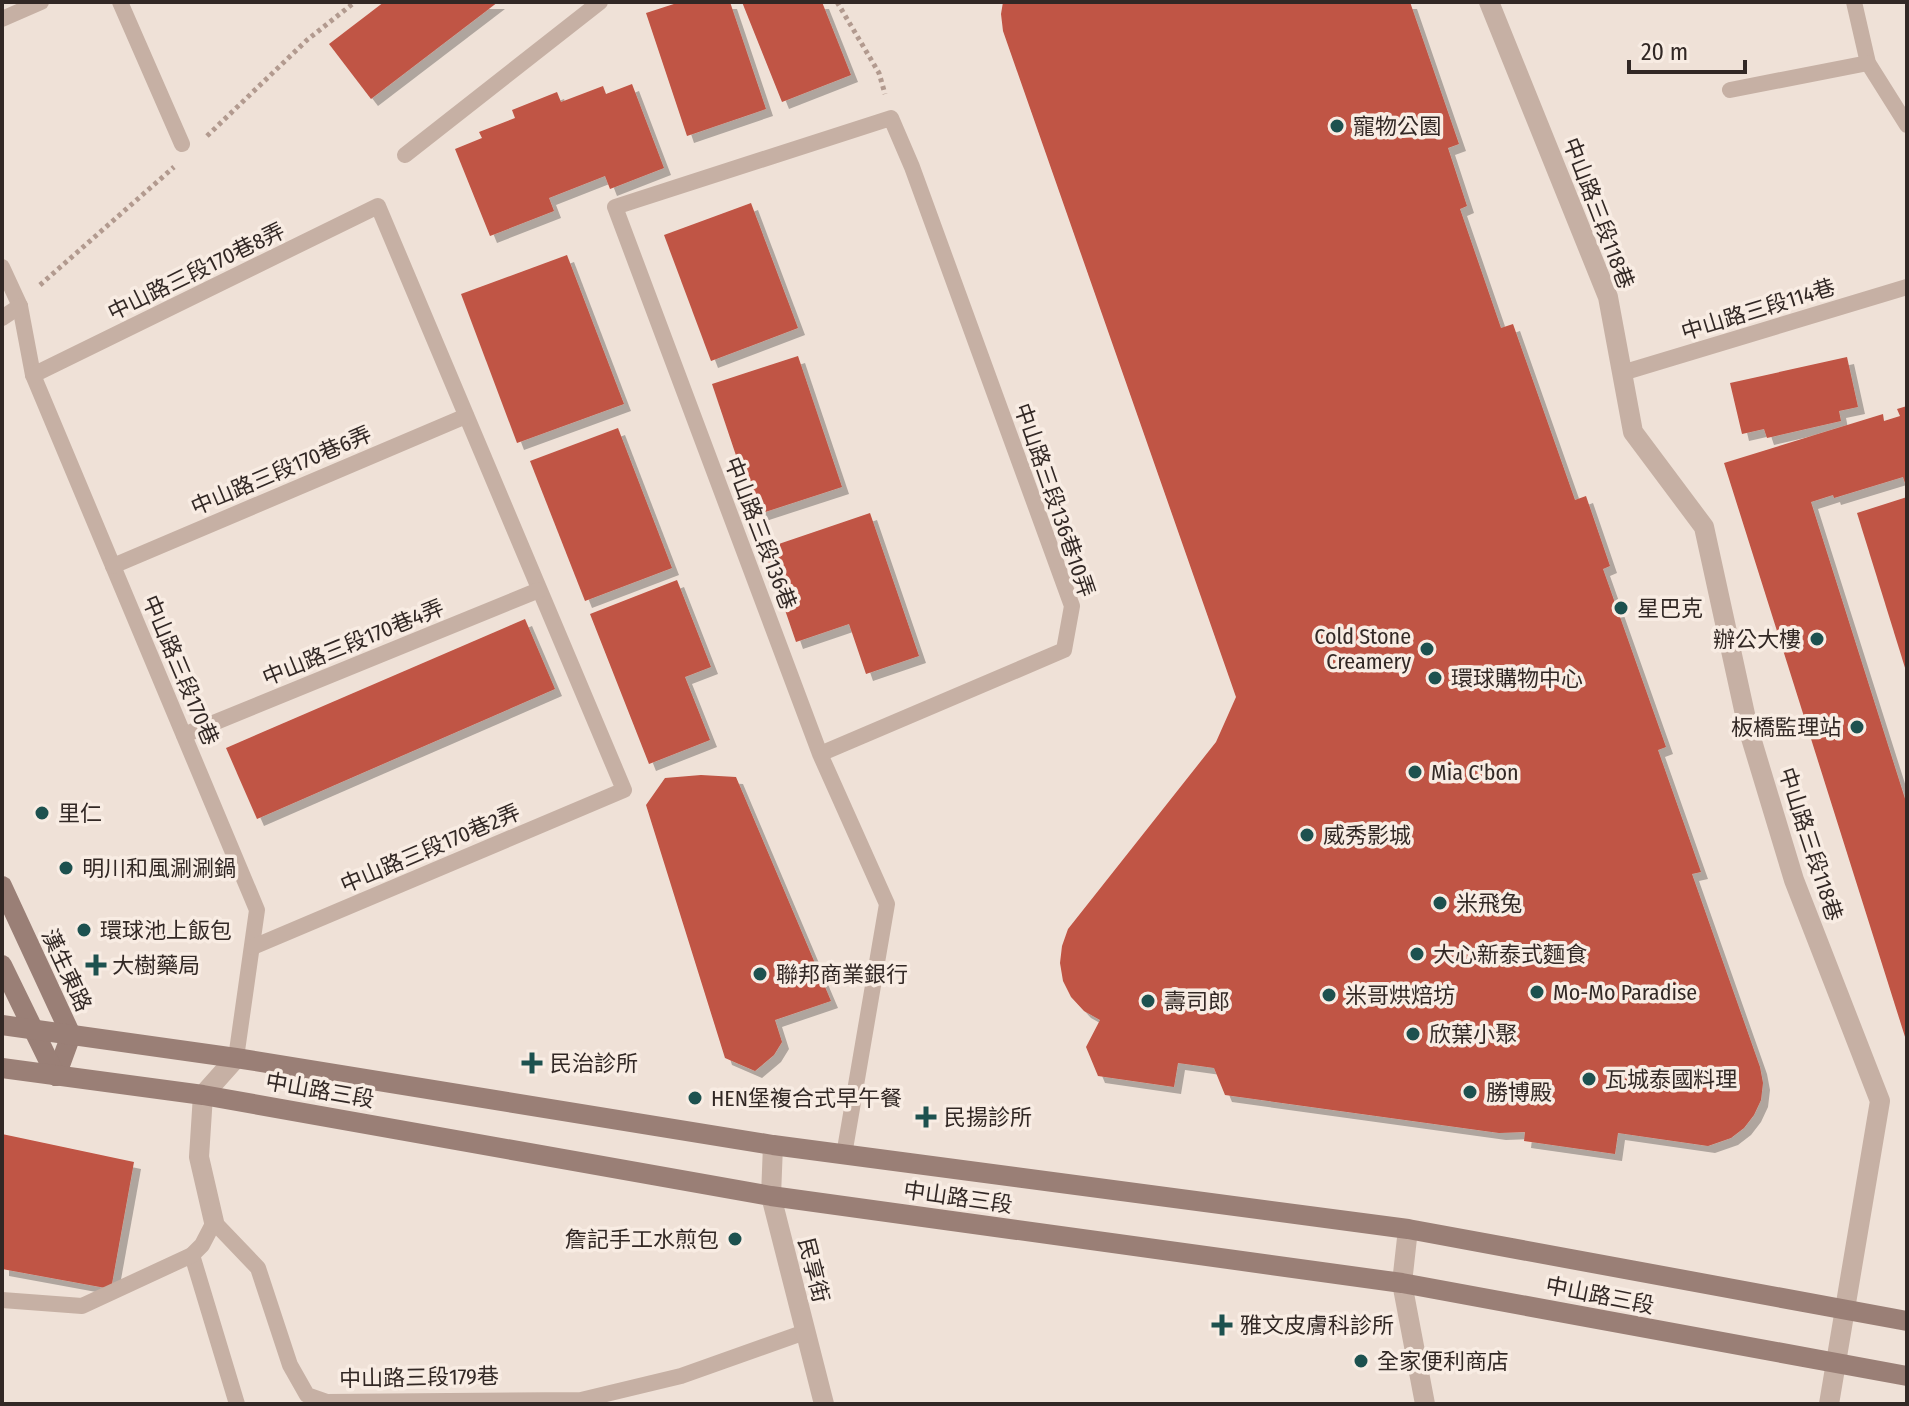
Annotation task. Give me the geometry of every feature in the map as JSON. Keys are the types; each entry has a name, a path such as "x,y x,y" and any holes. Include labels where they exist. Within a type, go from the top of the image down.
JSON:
{"main road":[{"name":"漢生東路","path":"2,886 71,1035 56,1076"},
{"path":"2,965 56,1076"},
{"name":"中山路三段","path":"2,1025 236,1058 773,1145 1408,1229 1907,1321"},
{"name":"中山路三段","path":"2,1068 203,1095 771,1196 1402,1283 1907,1376"}],"street":[{"name":"中山路三段118巷","path":"1489,2 1608,297 1633,432 1704,527 1748,728 1794,880 1880,1101 1829,1404"},
{"path":"214,1222 199,1157 203,1095 236,1058"},
{"name":"民享街","path":"773,1145 771,1196 824,1404"},
{"path":"1408,1229 1402,1283 1425,1404"}],"lane":[{"path":"2,19 41,2"},
{"path":"120,2 182,144"},
{"path":"405,155 600,2"},
{"path":"1854,2 1868,63 1907,125"},
{"path":"1730,90 1868,63"},
{"name":"中山路三段136巷","path":"844,1155 887,904 820,754 615,207 891,118"},
{"name":"中山路三段136巷10弄","path":"820,754 1064,650 1072,606 912,167 891,118"},
{"name":"中山路三段170巷8弄","path":"33,375 378,206 466,416"},
{"name":"中山路三段170巷","path":"2,267 20,306 33,375 257,910 236,1058"},
{"name":"中山路三段114巷","path":"1622,373 1907,287"},
{"path":"2,318 20,306"},
{"path":"466,416 539,590"},
{"name":"中山路三段170巷6弄","path":"113,566 466,416"},
{"name":"中山路三段170巷4弄","path":"184,735 539,590"},
{"name":"中山路三段170巷2弄","path":"253,947 624,790 539,590"},
{"path":"2,1300 82,1306 192,1255 202,1245 214,1222"},
{"name":"中山路三段179巷","path":"214,1222 258,1268 290,1365 307,1395 327,1402 581,1400 681,1376 805,1332"},
{"path":"192,1255 237,1404"}],"path":[{"path":"837,2 879,73 891,118"}],"building":[{"path":"384,2 498,2 371,99 329,44"},
{"path":"680,2 730,2 766,109 687,136 646,13"},
{"path":"742,2 822,2 851,75 782,102"},
{"name":"環球購物中心","path":"1003,2 1410,2 1459,144 1448,148 1467,206 1460,209 1501,328 1513,324 1575,500 1586,496 1610,566 1603,569 1666,747 1658,750 1701,872 1692,874 1760,1067 1763,1083 1761,1100 1744,1128 1731,1138 1708,1146 1618,1133 1615,1154 1524,1141 1525,1132 1499,1133 1225,1095 1214,1068 1178,1063 1174,1087 1098,1076 1086,1047 1100,1020 1084,1011 1071,997 1063,981 1060,963 1068,929 1216,742 1236,697 1003,31"},
{"path":"632,84 664,168 610,189 605,176 549,198 554,211 490,236 455,149 482,138 479,132 515,118 512,110 557,92 561,102 603,86 606,94"},
{"path":"751,203 798,328 711,361 664,235"},
{"path":"567,255 624,404 517,443 461,294"},
{"path":"798,356 842,487 756,515 712,384"},
{"path":"1847,357 1858,407 1839,411 1841,421 1767,438 1764,429 1742,434 1730,383"},
{"name":"板橋監理站","path":"1907,406 1907,489 1903,477 1811,502 1907,805 1906,1040 1724,463 1883,414 1884,421 1900,416 1897,409"},
{"path":"618,428 672,568 585,601 530,461"},
{"path":"1907,497 1907,671 1906,671 1857,513"},
{"path":"870,513 919,656 866,674 849,624 796,642 764,549"},
{"path":"677,580 711,667 685,677 710,740 649,764 590,614"},
{"path":"525,619 555,689 257,819 226,748"},
{"path":"701,775 736,777 831,1001 775,1020 782,1042 774,1055 755,1071 725,1058 646,805 665,778"},
{"path":"2,1134 134,1162 111,1289 2,1269"}],"place":[{"name":"寵物公園","path":"1337,126"},
{"name":"星巴克","path":"1621,608"},
{"name":"辦公大樓","path":"1817,639"},
{"name":"Cold Stone Creamery","path":"1427,649"},
{"name":"環球購物中心","path":"1435,678"},
{"name":"板橋監理站","path":"1857,727"},
{"name":"Mia C'bon","path":"1415,772"},
{"name":"里仁","path":"42,813"},
{"name":"威秀影城","path":"1307,835"},
{"name":"明川和風涮涮鍋","path":"66,868"},
{"name":"米飛兔","path":"1440,903"},
{"name":"環球池上飯包","path":"84,930"},
{"name":"大心新泰式麵食","path":"1417,954"},
{"name":"大樹藥局","path":"96,965"},
{"name":"聯邦商業銀行","path":"760,974"},
{"name":"Mo-Mo Paradise","path":"1537,992"},
{"name":"米哥烘焙坊","path":"1329,995"},
{"name":"壽司郎","path":"1148,1001"},
{"name":"欣葉小聚","path":"1413,1034"},
{"name":"民治診所","path":"532,1063"},
{"name":"瓦城泰國料理","path":"1589,1079"},
{"name":"勝博殿","path":"1470,1092"},
{"name":"HEN堡複合式早午餐","path":"695,1098"},
{"name":"民揚診所","path":"926,1117"},
{"name":"詹記手工水煎包","path":"735,1239"},
{"name":"雅文皮膚科診所","path":"1222,1325"},
{"name":"全家便利商店","path":"1361,1361"}]}
